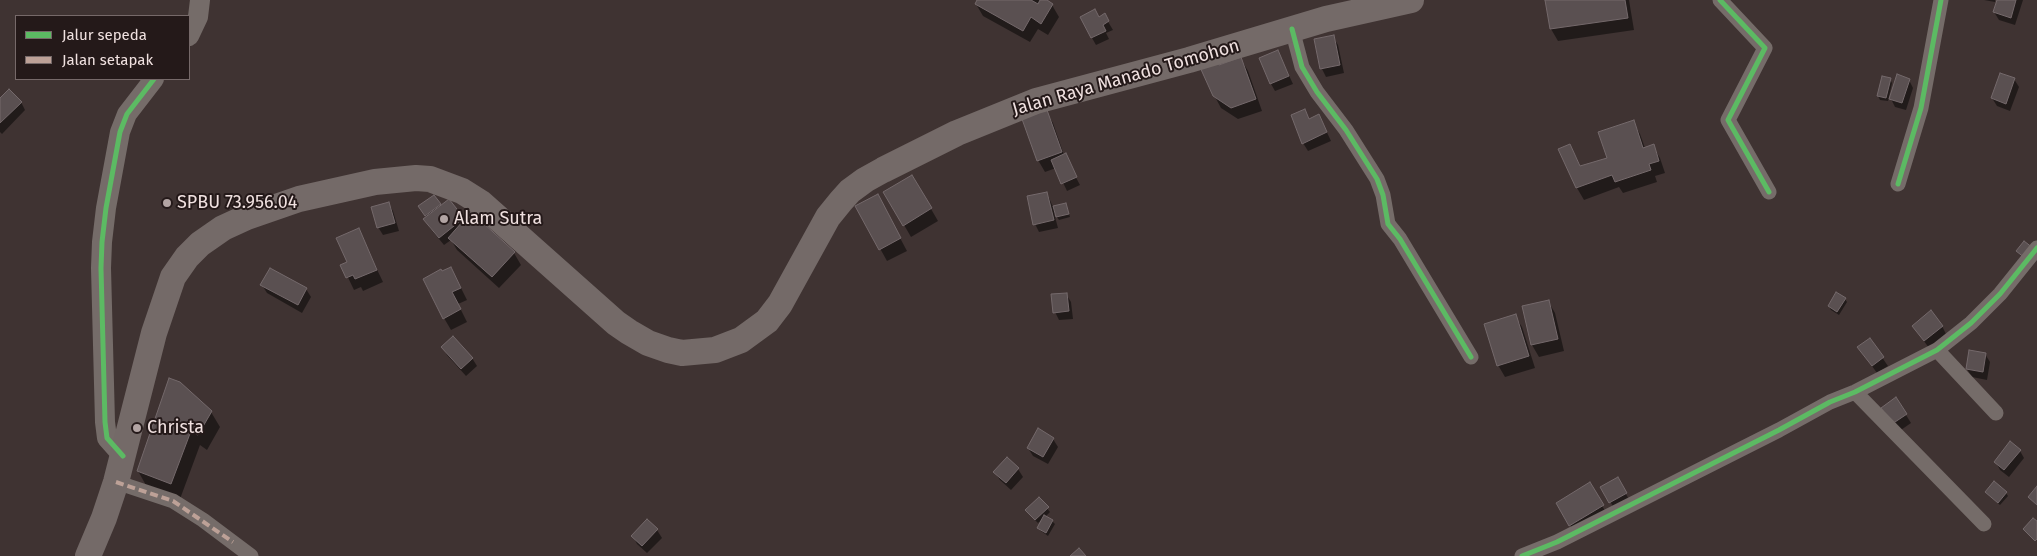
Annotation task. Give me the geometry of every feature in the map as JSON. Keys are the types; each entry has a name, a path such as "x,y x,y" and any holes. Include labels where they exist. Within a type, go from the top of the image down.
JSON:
{"highway":[{"name":"Jalan Raya Manado Tomohon","path":"88,556 104,518 116,482 154,333 173,277 187,257 200,244 223,228 247,216 299,199 375,182 416,178 430,179 462,191 481,203 616,323 629,332 648,343 668,350 682,352 715,350 741,340 767,321 780,304 828,217 850,191 865,180 957,133 1036,101 1189,60 1326,19 1411,0"}],"street":[{"path":"190,34 198,17 200,0"},
{"path":"1720,0 1765,48 1728,120 1769,192"},
{"path":"1898,184 1921,108 1941,0"},
{"path":"1292,29 1302,67 1317,92 1346,130 1377,179 1383,195 1388,224 1400,239 1471,357"},
{"path":"122,456 107,438 104,422 102,242 106,208 120,132 127,114 153,80"},
{"path":"1522,556 1557,542 1779,430 1830,402 1856,392 1937,350 1971,323 2000,294 2037,248"},
{"path":"1937,350 1996,413"},
{"path":"1856,392 1984,524"},
{"path":"116,482 173,501 203,520 250,556"}],"building":[{"path":"977,0 1031,0 1038,4 1040,0 1047,0 1053,4 1041,24 1031,17 1023,31 975,4"},
{"path":"1545,0 1625,0 1628,18 1550,29"},
{"path":"1997,0 2016,0 2011,18 1993,12"},
{"path":"1095,9 1099,17 1105,13 1109,21 1103,25 1106,31 1091,38 1080,17"},
{"path":"1334,35 1340,65 1320,69 1314,39"},
{"path":"1278,50 1289,76 1270,84 1259,58"},
{"path":"1241,57 1256,99 1231,108 1213,96 1199,65 1216,58 1219,65"},
{"path":"2000,73 2015,78 2006,104 1991,98"},
{"path":"1897,74 1910,79 1902,103 1889,99"},
{"path":"1882,76 1891,78 1886,98 1877,96"},
{"path":"9,89 22,102 0,123 0,98"},
{"path":"1305,109 1309,119 1319,114 1327,132 1302,144 1291,115"},
{"path":"1047,110 1062,152 1037,161 1022,119"},
{"path":"1634,120 1643,148 1654,144 1659,161 1649,164 1651,170 1615,182 1612,175 1576,188 1558,149 1570,144 1580,166 1607,158 1598,132"},
{"path":"1066,153 1077,177 1061,184 1051,160"},
{"path":"912,175 932,208 903,226 883,192"},
{"path":"1047,192 1054,220 1033,225 1027,196"},
{"path":"878,194 901,238 879,250 855,206"},
{"path":"434,195 441,204 425,216 418,206"},
{"name":"Alam Sutra","path":"449,199 464,218 439,238 423,219"},
{"path":"389,202 395,223 377,228 371,207"},
{"path":"1066,203 1069,214 1056,217 1053,206"},
{"path":"471,212 515,252 492,277 448,238"},
{"path":"359,228 377,270 355,279 353,275 346,278 340,265 347,262 336,238"},
{"path":"2024,241 2033,248 2025,258 2016,251"},
{"path":"451,267 461,288 452,292 461,309 443,319 423,279 441,269 442,271"},
{"path":"270,268 307,288 298,305 260,285"},
{"path":"1836,292 1846,298 1837,312 1828,306"},
{"path":"1067,293 1069,311 1053,313 1051,294"},
{"path":"1549,300 1558,339 1531,345 1522,306"},
{"path":"1931,310 1943,326 1924,341 1912,326"},
{"path":"1516,314 1529,356 1497,366 1484,324"},
{"path":"453,336 473,358 461,369 441,347"},
{"path":"1870,338 1884,357 1872,366 1857,347"},
{"path":"1969,350 1986,353 1983,372 1966,369"},
{"path":"169,378 180,382 212,411 198,435 191,431 171,484 137,471"},
{"path":"1896,397 1907,414 1892,424 1881,408"},
{"path":"1038,428 1054,438 1043,457 1027,448"},
{"path":"2010,441 2021,450 2004,470 1994,462"},
{"path":"1007,457 1019,468 1006,483 993,472"},
{"path":"1618,477 1627,493 1609,503 1600,487"},
{"path":"1994,481 2007,492 1998,503 1985,492"},
{"path":"1590,482 1604,505 1569,526 1556,503"},
{"path":"2037,486 2037,505 2028,497"},
{"path":"1039,497 1049,507 1035,520 1025,510"},
{"path":"1044,515 1053,520 1046,533 1037,528"},
{"path":"2033,518 2037,521 2037,539 2035,541 2023,529"},
{"path":"647,519 658,529 642,546 631,536"},
{"path":"1079,548 1086,556 1070,556"}],"marked path":[{"path":"116,482 173,501 233,542"}],"cycle path":[{"path":"1720,0 1765,48 1728,120 1769,192"},
{"path":"1898,184 1921,108 1941,0"},
{"path":"1292,29 1302,67 1317,92 1346,130 1377,179 1383,195 1388,224 1400,239 1471,357"},
{"path":"123,456 107,438 105,422 102,242 106,208 120,132 127,114 153,80"},
{"path":"1522,556 1557,542 1779,430 1830,402 1855,392 1937,350 1971,323 2000,294 2037,248"}],"place":[{"name":"SPBU 73.956.04","path":"167,203"},
{"name":"Alam Sutra","path":"444,219"},
{"name":"Christa","path":"137,428"}]}
